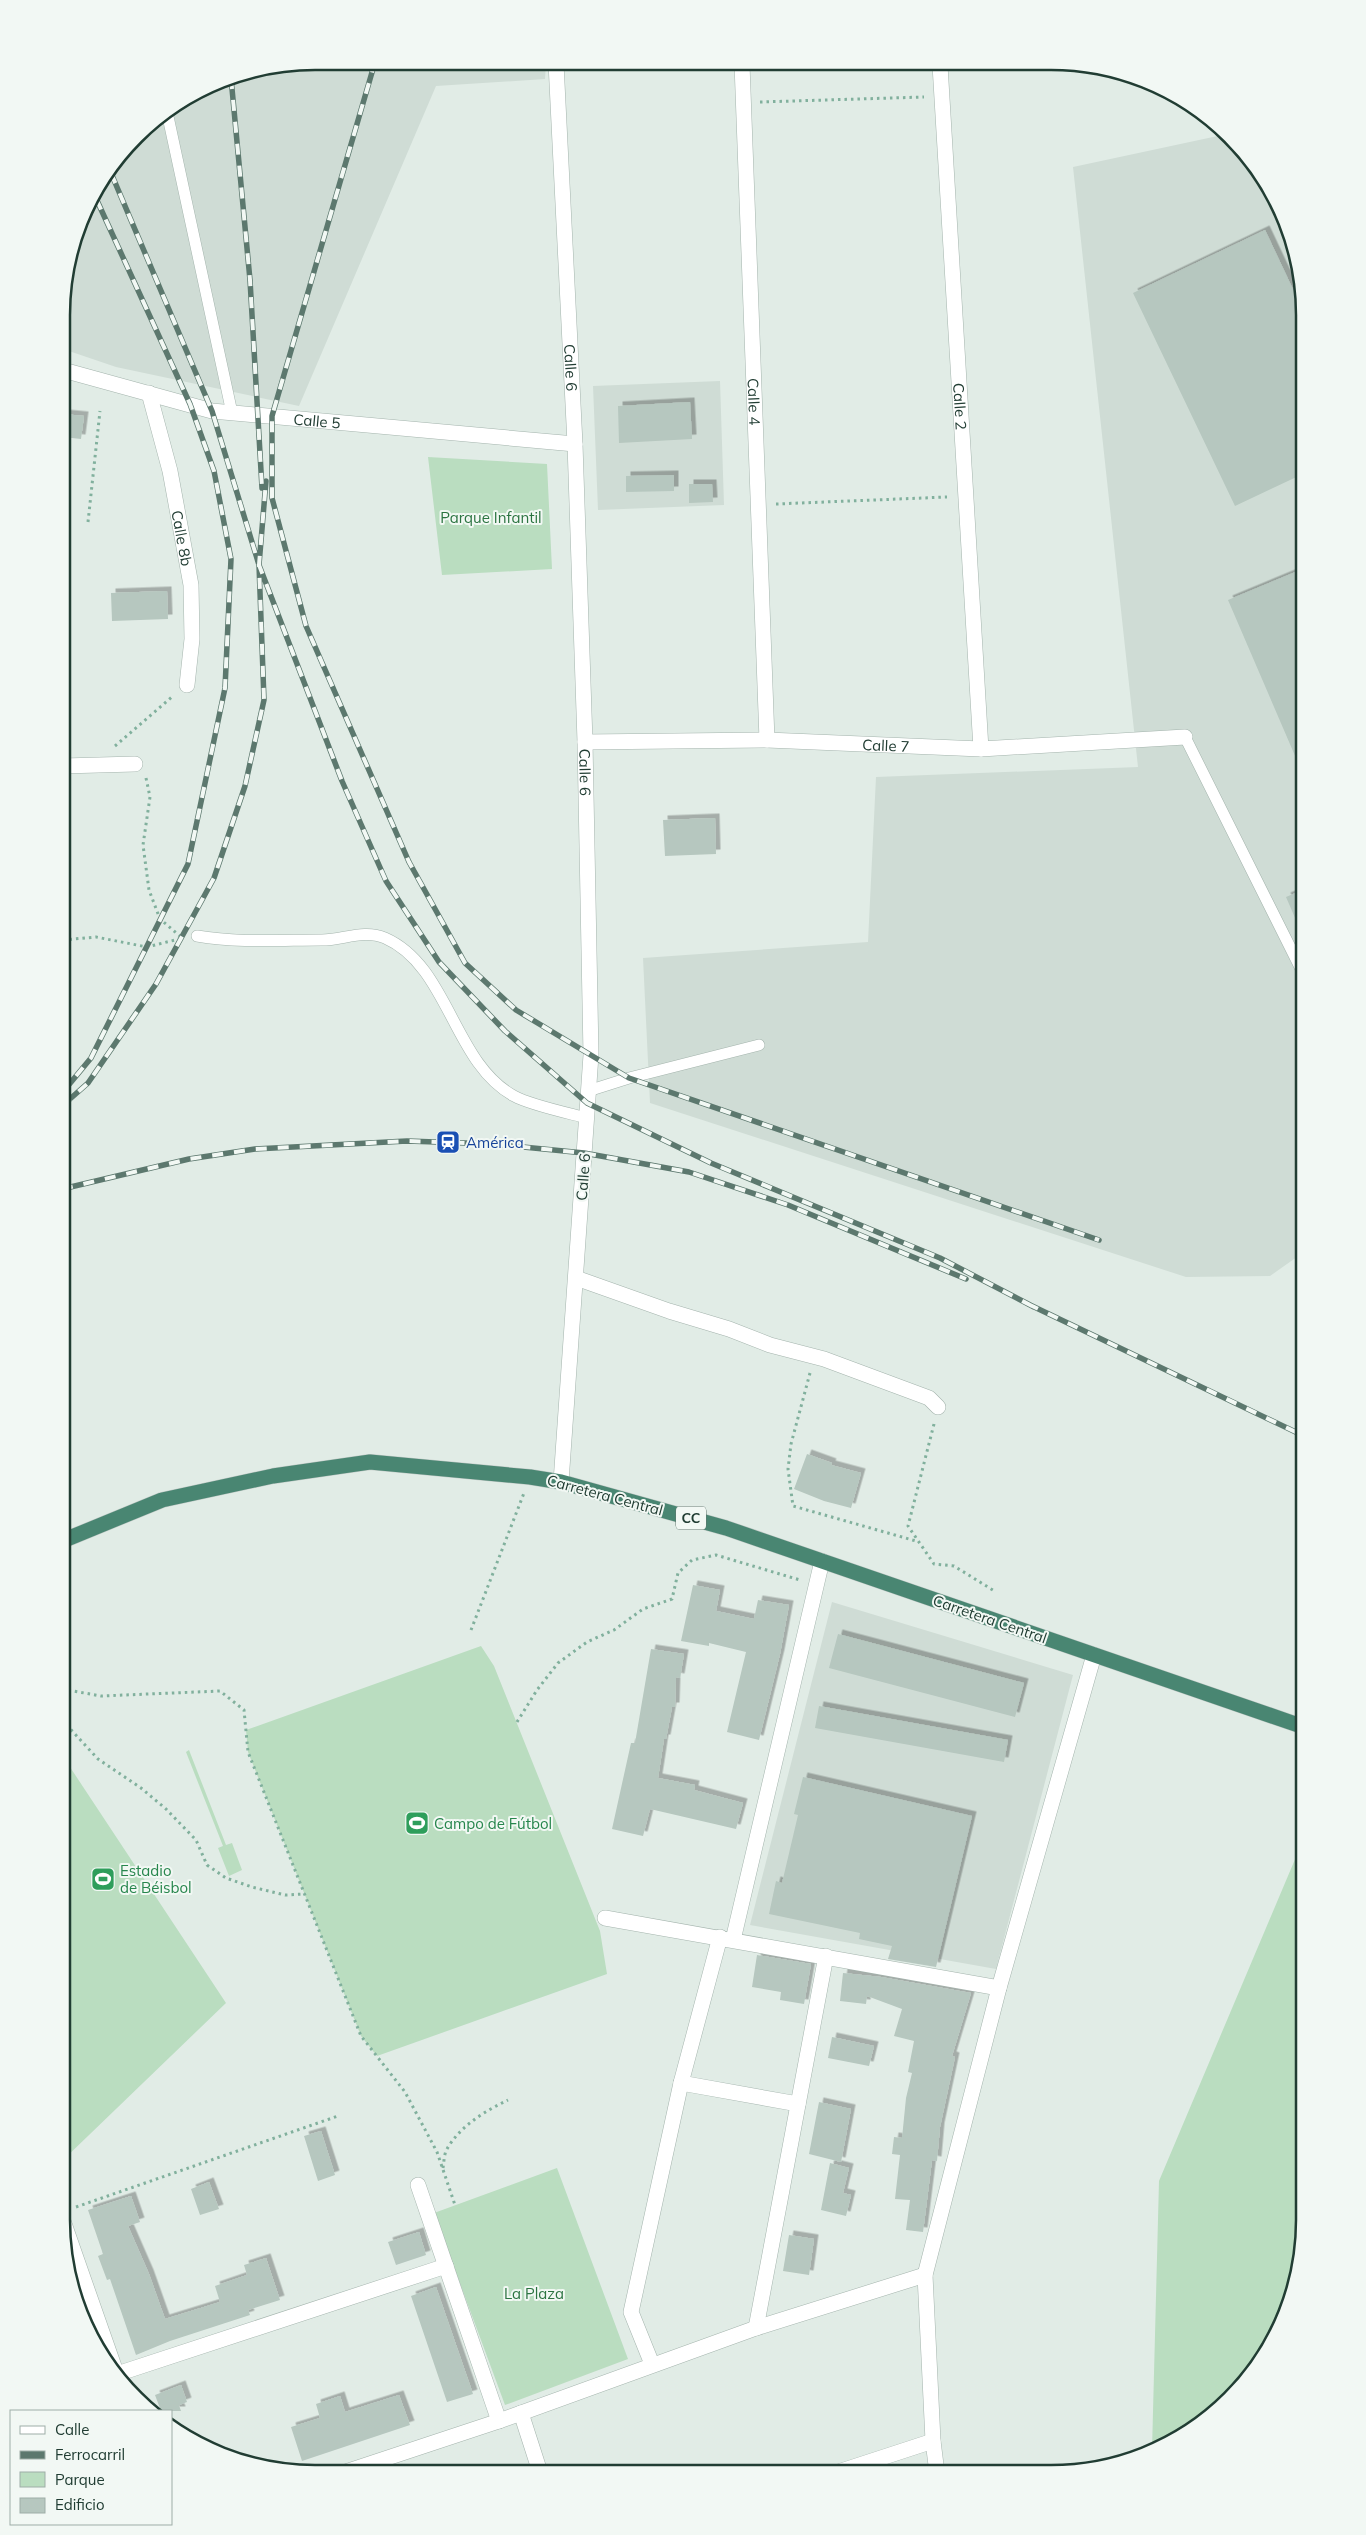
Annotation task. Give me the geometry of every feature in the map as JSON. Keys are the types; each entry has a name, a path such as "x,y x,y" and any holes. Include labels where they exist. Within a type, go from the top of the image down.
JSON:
{"highway":[{"name":"Carretera Central","path":"70,1538 162,1500 274,1476 370,1462 530,1476 562,1482 726,1528 1296,1724"}],"street":[{"name":"Calle 6","path":"556,70 575,444 585,742 591,1055 562,1482"},
{"name":"Calle 4","path":"742,70 767,740"},
{"name":"Calle 2","path":"940,70 981,749"},
{"name":"Calle 5","path":"70,372 212,411 575,444"},
{"name":"Calle 8b","path":"149,393 170,471 191,585 192,639 187,685"},
{"name":"Calle 7","path":"585,742 767,740 981,749 1186,737"},
{"path":"70,766 135,764"},
{"path":"576,1278 637,1301 729,1329 770,1345 810,1355 929,1398 938,1407"},
{"path":"652,2364 632,2312 681,2083 727,1939 822,1561"},
{"path":"936,2465 933,2441 925,2274 999,1988 1094,1655"},
{"path":"605,1918 999,1988"},
{"path":"756,2328 826,1956"},
{"path":"681,2083 798,2104"},
{"path":"418,2185 499,2421"},
{"path":"70,2226 112,2357"},
{"path":"123,2372 446,2266"},
{"path":"366,2465 499,2421 652,2364 756,2328 925,2274"},
{"path":"521,2413 538,2465"},
{"path":"860,2465 933,2441"}],"lane":[{"path":"169,119 232,413"},
{"path":"1186,737 1296,961"},
{"path":"188,937 275,941 324,940 354,934 383,937 403,948 427,976 445,1001 461,1038 482,1070 514,1096 587,1118"},
{"path":"588,1092 629,1078 759,1045"}],"path":[{"path":"743,103 942,97"},
{"path":"88,522 100,411"},
{"path":"758,505 966,496"},
{"path":"95,765 187,685"},
{"path":"135,764 146,776 150,797 143,845 149,890 160,919 188,937"},
{"path":"70,939 96,937 146,947 188,937"},
{"path":"810,1355 812,1369 796,1420 788,1469 793,1506 916,1541"},
{"path":"938,1407 908,1526 916,1541 934,1564 954,1566 996,1592"},
{"path":"471,1630 530,1476"},
{"path":"517,1722 537,1690 558,1663 588,1642 614,1630 643,1609 672,1599 678,1573 692,1560 716,1555 801,1581 817,1582"},
{"path":"70,1690 100,1696 220,1691 244,1710 248,1752 361,2036 405,2092 437,2152 455,2205"},
{"path":"70,1729 98,1759 141,1788 166,1809 196,1840 207,1865 226,1878 252,1887 285,1895 305,1894"},
{"path":"442,2171 446,2150 456,2137 484,2112 508,2100"},
{"path":"70,2211 338,2116"}],"shaded area":[{"path":"315,70 546,70 545,79 436,86 299,406 116,367 70,351 72,283 78,252 95,207 111,179 142,142 179,111 207,95 236,83 283,72"},
{"path":"1217,136 1255,179 1271,207 1288,252 1294,283 1296,315 1296,1258 1270,1276 1186,1277 650,1103 643,958 868,942 876,777 1138,767 1073,167"},
{"path":"720,381 724,505 598,510 593,386"},
{"path":"832,1602 1073,1675 996,1969 750,1925"}],"green space":[{"name":"Parque Infantil","path":"428,457 547,464 552,569 442,575"},
{"name":"Campo de Fútbol","path":"481,1646 494,1666 600,1931 607,1974 377,2056 361,2036 248,1752 246,1730"},
{"path":"189,1750 226,1845 232,1843 242,1870 229,1876 218,1848 223,1846 186,1752"},
{"name":"Estadio de Béisbol","path":"70,1767 226,2003 70,2153"},
{"path":"1296,1857 1296,2220 1294,2252 1288,2283 1271,2328 1255,2356 1235,2381 1212,2404 1187,2424 1152,2443 1159,2181"},
{"name":"La Plaza","path":"557,2168 628,2359 505,2405 434,2213"}],"building":[{"path":"1265,230 1295,293 1296,477 1235,506 1133,293"},
{"path":"690,402 692,439 619,443 618,406"},
{"path":"70,415 84,416 81,439 70,438"},
{"path":"674,475 674,491 626,492 626,476"},
{"path":"689,484 712,484 713,502 689,503"},
{"path":"1296,572 1296,758 1228,600"},
{"path":"167,591 168,619 112,621 111,593"},
{"path":"715,818 716,854 665,856 663,820"},
{"path":"1296,893 1296,920 1286,897"},
{"path":"807,1454 832,1463 831,1465 861,1473 851,1508 824,1501 794,1489"},
{"path":"693,1585 720,1590 716,1611 754,1619 758,1600 789,1605 780,1654 759,1740 727,1732 746,1652 709,1643 709,1646 681,1641"},
{"path":"838,1634 1024,1683 1015,1717 829,1668"},
{"path":"651,1649 684,1654 680,1678 676,1677 675,1707 672,1707 666,1739 664,1739 658,1778 695,1785 694,1790 743,1803 736,1829 650,1809 643,1836 612,1829 631,1743 635,1743"},
{"path":"819,1706 1008,1740 1004,1762 815,1728"},
{"path":"803,1777 972,1816 936,1967 888,1959 892,1946 859,1939 860,1933 769,1914 776,1881 782,1883 798,1815 794,1814"},
{"path":"757,1955 811,1964 804,2004 780,2000 781,1992 752,1987"},
{"path":"843,1973 881,1977 971,1993 952,2056 955,2057 940,2127 937,2161 932,2160 923,2232 906,2230 910,2200 895,2199 900,2155 892,2154 894,2137 902,2138 906,2098 912,2073 908,2072 914,2041 894,2036 902,2009 867,1996 866,2004 840,2001"},
{"path":"832,2037 874,2046 869,2066 828,2058"},
{"path":"819,2102 851,2109 841,2162 809,2154"},
{"path":"321,2131 335,2175 318,2181 304,2136"},
{"path":"830,2163 849,2168 843,2193 851,2195 846,2216 821,2210"},
{"path":"209,2182 219,2209 200,2215 191,2189"},
{"path":"131,2196 140,2222 128,2226 149,2274 165,2319 220,2302 215,2286 247,2275 244,2265 266,2258 280,2300 248,2310 250,2315 170,2341 136,2355 110,2279 107,2280 98,2256 103,2254 88,2210"},
{"path":"419,2232 426,2255 396,2265 388,2242"},
{"path":"789,2235 814,2239 809,2275 783,2271"},
{"path":"436,2287 473,2394 447,2402 411,2296"},
{"path":"181,2385 187,2402 179,2405 181,2411 161,2410 155,2395"},
{"path":"399,2395 410,2425 302,2461 291,2427 320,2418 316,2404 340,2396 345,2412"}],"railway":[{"path":"373,70 272,416 272,498 306,626 409,862 465,963 516,1010 629,1078 1099,1240"},
{"path":"232,85 250,280 262,488"},
{"path":"113,177 212,411 259,565 342,781 386,881 439,962 505,1031 587,1103 711,1163 940,1258 1034,1307"},
{"path":"70,1083 91,1058 188,864 225,688 231,559 214,471 190,404 98,202"},
{"path":"70,1099 88,1083 156,984 214,878 245,786 264,700 259,565 266,481"},
{"path":"70,1187 189,1159 255,1149 407,1141 494,1144 584,1153 689,1172 788,1205 966,1279"},
{"path":"1028,1304 1296,1432"}],"place":[{"name":"América","path":"448,1142"},
{"name":"Campo de Fútbol","path":"417,1823"},
{"name":"Estadio de Béisbol","path":"103,1879"}]}
